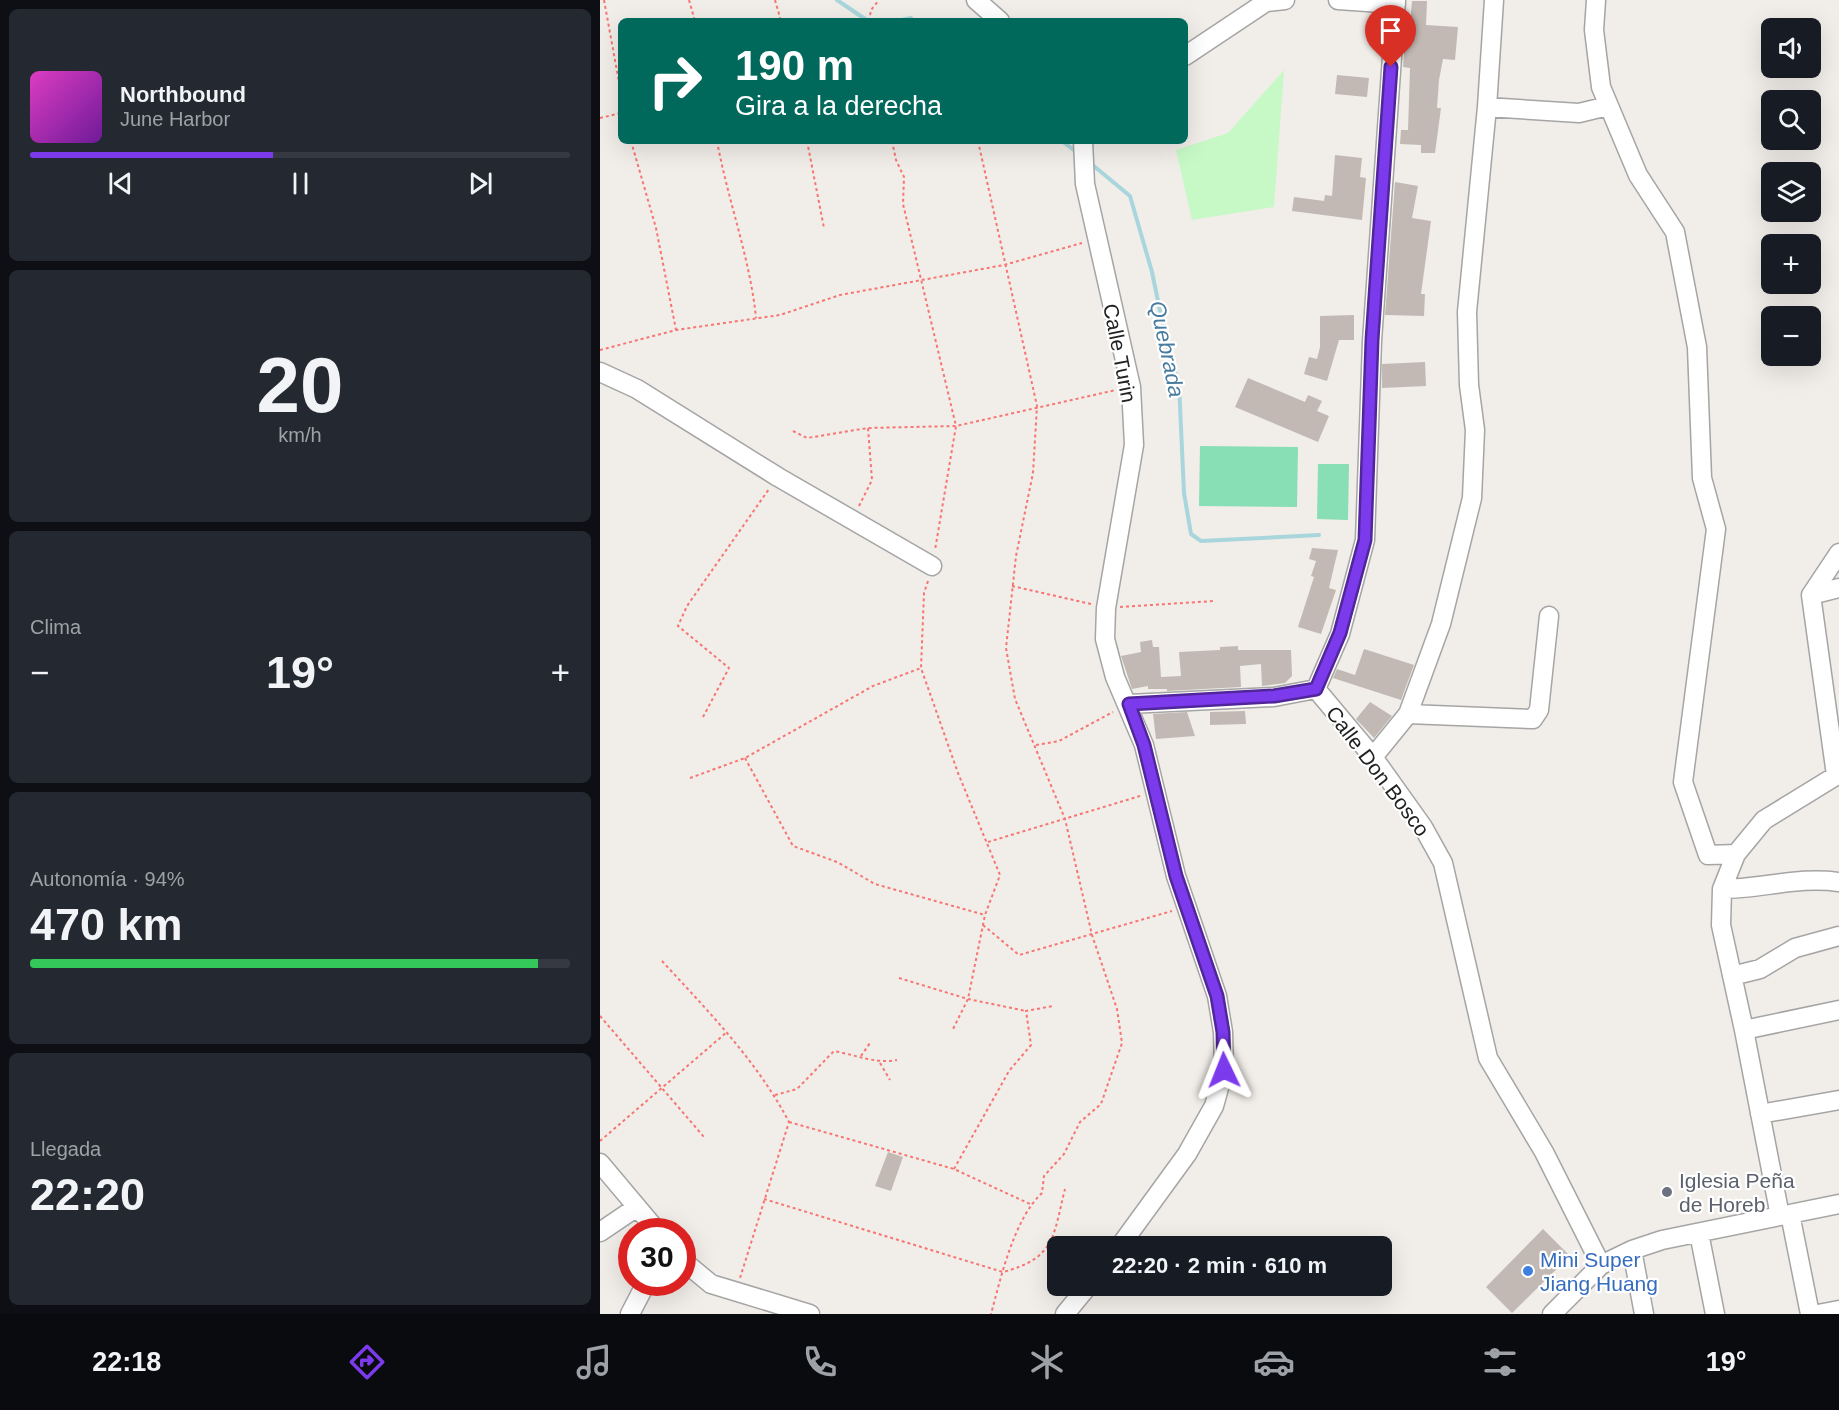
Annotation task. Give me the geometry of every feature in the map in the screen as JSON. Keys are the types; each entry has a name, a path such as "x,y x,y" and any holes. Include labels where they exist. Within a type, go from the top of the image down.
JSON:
{"street":[{"path":"976,0 997,18"},
{"path":"1188,54 1266,2 1285,0"},
{"path":"1338,0 1396,2"},
{"path":"1373,757 1408,714 1440,624 1472,498 1474,430 1468,385 1467,312 1487,107 1494,0"},
{"path":"1596,0 1594,30 1601,87 1638,175 1675,232 1697,347 1702,478 1716,529 1683,782 1708,855 1736,855"},
{"name":"Calle Don Bosco","path":"1396,2 1372,340 1365,540 1340,633 1316,689 1373,757 1423,827 1443,863 1488,1058 1544,1152 1601,1266"},
{"path":"1487,107 1579,113 1608,106"},
{"name":"Calle Turin","path":"1083,144 1085,184 1131,387 1134,445 1106,608 1105,639 1115,677 1129,704 1144,745 1186,906 1217,996 1223,1032 1224,1070 1215,1106 1187,1154 1127,1236"},
{"path":"600,372 637,389 778,477 932,566"},
{"path":"1810,1314 1760,1114 1721,925 1722,889 1736,855 1764,820 1837,774 1811,595 1839,553"},
{"path":"1811,595 1839,588"},
{"path":"1408,714 1533,719 1539,710 1549,616"},
{"path":"1129,704 1274,696 1316,689"},
{"path":"1722,889 1750,889 1819,879 1839,882"},
{"path":"1732,976 1760,969 1795,948 1839,936"},
{"path":"1744,1030 1839,1010"},
{"path":"1760,1114 1839,1100"},
{"path":"600,1163 646,1218"},
{"path":"1552,1314 1601,1266 1632,1250 1699,1233 1839,1204"},
{"path":"600,1232 637,1207"},
{"path":"1699,1233 1715,1314"},
{"path":"1632,1250 1644,1314"},
{"path":"696,1272 711,1284 806,1314"},
{"path":"630,1314 639,1296"},
{"path":"1065,1314 1080,1296"},
{"path":"1818,1314 1839,1310"}],"path":[{"path":"604,0 618,77"},
{"path":"689,0 694,18"},
{"path":"775,0 780,18"},
{"path":"870,18 871,9 879,0"},
{"path":"600,118 618,114"},
{"path":"632,144 656,228 676,330"},
{"path":"718,144 752,281 756,318"},
{"path":"808,144 824,228"},
{"path":"893,144 896,160 904,177 903,204 956,426 932,566 924,593 921,668 958,773 1000,875 982,925 968,999 953,1029"},
{"path":"979,144 1037,406 1033,473 1012,586 1006,648 1015,699 1065,819 1092,935 1117,1009 1122,1043 1101,1104 1080,1122 1064,1154 1044,1176 1042,1193 1030,1204 1003,1272 991,1314"},
{"path":"600,350 676,330 780,315 840,295 922,278 1004,265 1096,239"},
{"path":"793,431 807,438 868,428 956,426 1037,406 1131,387"},
{"path":"852,520 872,480 868,428"},
{"path":"703,717 729,668 678,626 687,606 778,477"},
{"path":"1012,586 1106,608 1214,601"},
{"path":"690,778 745,758 873,686 921,668"},
{"path":"1035,745 1059,741 1129,704"},
{"path":"745,758 793,846 837,862 875,884 985,915"},
{"path":"988,842 1155,791"},
{"path":"982,925 1018,955 1186,906"},
{"path":"662,961 727,1032 775,1095 789,1122 736,1292"},
{"path":"899,978 968,999 1026,1011 1053,1006"},
{"path":"954,1169 1009,1071 1032,1045 1026,1011"},
{"path":"600,1016 704,1137"},
{"path":"600,1141 727,1032"},
{"path":"861,1056 870,1043"},
{"path":"775,1095 797,1089 834,1051 861,1056 880,1064 890,1080"},
{"path":"880,1064 897,1060"},
{"path":"789,1122 954,1169 1030,1204"},
{"path":"764,1199 1003,1272 1018,1268 1040,1256 1052,1242 1065,1189"}],"green space":[{"path":"1284,70 1274,207 1192,220 1176,150 1228,133"},
{"path":"1200,446 1298,447 1297,507 1199,506"},
{"path":"1318,464 1349,464 1348,520 1317,519"}],"building":[{"path":"1412,1 1427,1 1426,25 1458,27 1455,60 1443,59 1439,80 1437,108 1441,108 1435,153 1421,153 1421,145 1400,144 1401,130 1408,130 1410,68 1403,67 1406,23 1410,24"},
{"path":"1337,75 1369,78 1367,97 1335,94"},
{"path":"1335,155 1362,158 1360,177 1366,178 1362,220 1292,211 1294,197 1324,201 1325,195 1332,196"},
{"path":"1395,182 1418,186 1412,218 1431,221 1421,294 1425,294 1424,316 1385,315"},
{"path":"1354,315 1354,340 1339,340 1327,381 1304,374 1309,357 1317,359 1320,347 1320,316"},
{"path":"1425,362 1426,386 1382,388 1382,364"},
{"path":"1248,378 1305,402 1308,395 1322,401 1317,411 1329,416 1318,442 1235,407"},
{"path":"1312,548 1338,550 1329,588 1336,590 1321,634 1298,627 1314,577 1311,576 1316,561 1309,559"},
{"path":"1152,640 1153,647 1159,647 1161,677 1181,676 1179,652 1220,650 1220,647 1238,646 1238,650 1291,650 1292,676 1285,683 1262,686 1261,664 1240,666 1241,687 1167,691 1167,689 1148,689 1148,686 1132,689 1121,656 1141,652 1140,642"},
{"path":"1364,649 1414,665 1401,700 1333,678 1337,669 1355,675"},
{"path":"1370,702 1392,716 1374,738 1356,719"},
{"path":"1245,711 1246,724 1210,725 1210,712"},
{"path":"1187,712 1195,736 1156,739 1153,714"},
{"path":"888,1152 903,1157 891,1191 875,1186"},
{"name":"Mini Super Jiang Huang","path":"1543,1229 1570,1256 1512,1313 1486,1287"}],"waterway":[{"name":"Quebrada","path":"837,0 864,18"},
{"name":"Quebrada","path":"1066,144 1079,154"},
{"name":"Quebrada","path":"1089,162 1130,196 1152,272 1167,345 1179,384 1184,493 1191,534 1201,541 1319,535"}],"place":[{"name":"Iglesia Peña de Horeb","path":"1667,1192"},
{"name":"Mini Super Jiang Huang","path":"1528,1271"}],"route":[{"path":"1224,1070 1223,1032 1217,996 1176,876 1144,745 1129,704 1274,696 1316,689 1340,633 1365,540 1370,450 1372,340 1391,67"}]}
